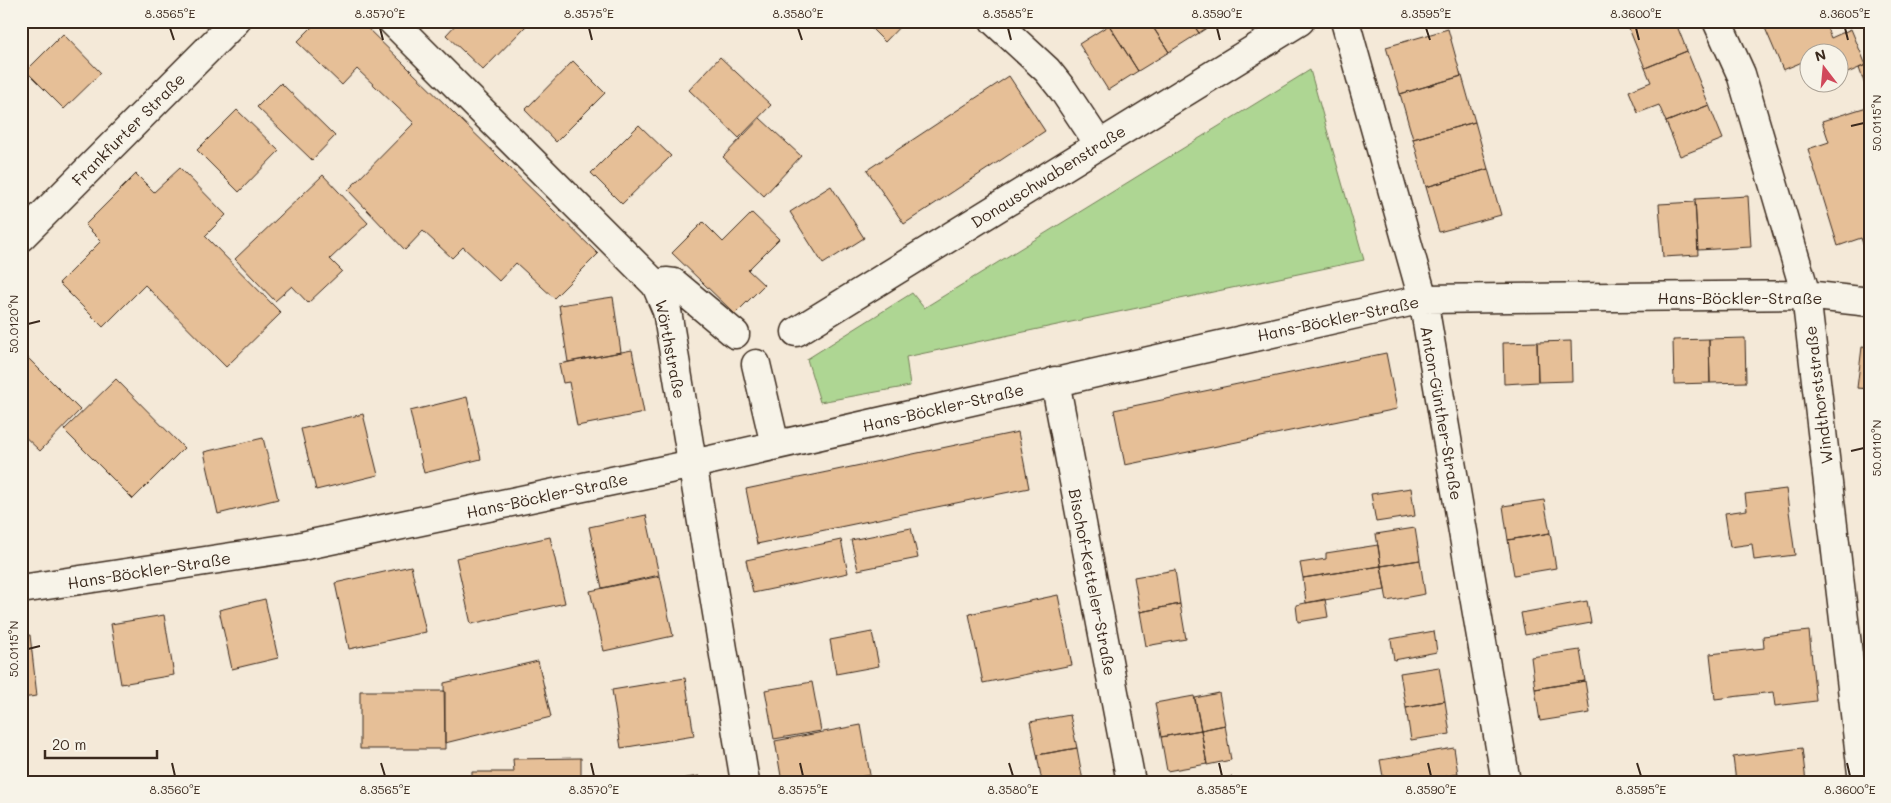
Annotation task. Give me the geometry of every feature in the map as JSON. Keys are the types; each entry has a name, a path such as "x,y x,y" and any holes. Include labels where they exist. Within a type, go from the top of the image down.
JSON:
{"street":[{"name":"Frankfurter Straße","path":"21,237 236,21"},
{"name":"Wörthstraße","path":"392,21 656,285 667,311 745,782"},
{"path":"994,21 1047,70 1063,90 1099,144"},
{"name":"Donauschwabenstraße","path":"796,332 1300,21"},
{"name":"Anton-Günther-Straße","path":"1346,21 1423,299 1506,782"},
{"name":"Windthorststraße","path":"1717,21 1741,74 1806,295 1863,782"},
{"path":"656,285 666,282 674,283 735,334"},
{"name":"Hans-Böckler-Straße","path":"21,589 297,547 693,464 1423,299 1806,295 1870,302"},
{"path":"756,364 775,445"},
{"name":"Bischof-Ketteler-Straße","path":"1055,381 1131,782"}],"green space":[{"path":"1310,70 1364,260 906,357 910,386 820,402 807,359 912,293 924,308"}],"building":[{"path":"318,21 360,21 598,254 554,298 516,263 499,281 463,247 452,258 423,231 405,250 348,190 414,123 357,69 342,85 297,42"},
{"path":"459,21 523,21 527,25 483,70 446,35"},
{"path":"864,21 905,21 885,42"},
{"path":"1114,21 1149,21 1169,52 1138,71 1109,25"},
{"path":"1149,21 1191,21 1199,33 1169,52"},
{"path":"1191,21 1217,21 1199,33"},
{"path":"1626,21 1675,21 1687,51 1645,68"},
{"path":"1762,21 1824,21 1831,38 1851,29 1866,65 1848,73 1848,42 1798,42 1798,64 1783,70"},
{"path":"1109,25 1138,71 1108,90 1079,44"},
{"path":"1448,29 1461,76 1400,94 1386,47"},
{"path":"63,34 101,73 64,109 26,71"},
{"path":"1687,51 1709,105 1666,122 1659,105 1638,113 1629,91 1651,82 1645,68"},
{"path":"720,57 771,105 739,138 689,90"},
{"path":"573,61 605,93 556,142 525,110"},
{"path":"1870,63 1870,87 1866,88 1859,68"},
{"path":"1009,76 1045,131 904,224 867,170"},
{"path":"1462,76 1475,122 1413,139 1400,94"},
{"path":"281,83 335,136 312,160 257,107"},
{"path":"1709,105 1723,139 1680,156 1666,122"},
{"path":"1870,106 1870,154 1864,156 1870,175 1870,264 1861,238 1838,246 1808,149 1829,142 1822,121"},
{"path":"237,110 279,151 239,192 197,150"},
{"path":"760,118 801,156 764,196 723,157"},
{"path":"1475,122 1488,169 1426,187 1413,139"},
{"path":"639,125 671,156 622,204 591,173"},
{"path":"180,168 226,215 205,236 281,313 226,367 145,285 103,327 59,283 101,241 85,225 136,174 154,192"},
{"path":"1488,169 1501,215 1439,232 1426,187"},
{"path":"323,175 368,223 330,259 342,271 308,303 292,286 275,301 235,259"},
{"path":"831,186 864,238 823,264 790,212"},
{"path":"1748,196 1751,247 1698,250 1695,199"},
{"path":"1695,202 1698,255 1663,257 1659,204"},
{"path":"752,213 779,239 748,270 764,285 735,314 672,253 703,222 723,242"},
{"path":"613,297 621,352 568,362 559,305"},
{"path":"1745,338 1746,382 1710,383 1709,339"},
{"path":"1709,339 1710,383 1674,384 1673,340"},
{"path":"1571,341 1572,381 1538,382 1537,342"},
{"path":"1537,342 1538,382 1504,384 1503,343"},
{"path":"1862,347 1870,348 1870,389 1857,388"},
{"path":"632,350 644,413 577,426 569,382 563,383 559,364"},
{"path":"21,351 80,410 40,451 21,433"},
{"path":"1386,353 1397,409 1125,465 1114,410"},
{"path":"116,379 184,448 133,499 64,430"},
{"path":"467,397 481,459 424,473 410,411"},
{"path":"363,414 378,475 316,490 301,429"},
{"path":"1018,432 1029,488 757,544 746,489"},
{"path":"263,438 278,499 218,514 204,452"},
{"path":"1411,488 1415,516 1376,522 1371,494"},
{"path":"1786,489 1795,555 1754,560 1752,544 1730,547 1725,513 1747,510 1745,494"},
{"path":"1544,500 1550,533 1508,540 1503,506"},
{"path":"646,515 659,575 602,588 589,527"},
{"path":"911,528 918,558 858,570 851,540"},
{"path":"1415,528 1420,560 1381,566 1376,534"},
{"path":"1550,533 1556,568 1514,575 1508,540"},
{"path":"550,537 565,603 471,624 456,558"},
{"path":"841,540 848,573 753,593 746,560"},
{"path":"1378,545 1381,566 1303,578 1300,563 1326,559 1326,553"},
{"path":"1420,560 1425,594 1387,601 1381,566"},
{"path":"411,566 426,632 349,649 335,583"},
{"path":"1381,566 1385,590 1306,603 1303,578"},
{"path":"1175,570 1180,604 1140,612 1134,577"},
{"path":"660,576 673,636 604,651 590,591"},
{"path":"1058,595 1072,665 983,683 969,614"},
{"path":"265,599 278,658 232,669 219,610"},
{"path":"1325,599 1328,617 1298,622 1296,605"},
{"path":"1587,601 1591,623 1525,635 1521,613"},
{"path":"1180,604 1186,639 1146,646 1140,612"},
{"path":"164,615 174,675 121,684 111,624"},
{"path":"1434,631 1437,652 1394,660 1391,639"},
{"path":"1809,631 1816,701 1775,706 1773,692 1715,699 1710,654 1764,648 1763,636"},
{"path":"872,632 879,666 836,674 830,640"},
{"path":"30,635 37,696 21,698 21,636"},
{"path":"1580,650 1585,681 1535,689 1531,657"},
{"path":"538,661 551,717 445,743 444,683"},
{"path":"1439,667 1445,701 1406,708 1400,673"},
{"path":"685,678 694,736 621,748 612,690"},
{"path":"1585,681 1590,713 1540,721 1535,689"},
{"path":"812,682 821,731 774,739 765,690"},
{"path":"360,691 445,691 445,749 360,749"},
{"path":"1219,693 1225,725 1201,730 1195,698"},
{"path":"1194,696 1201,730 1161,737 1155,703"},
{"path":"1445,701 1450,734 1411,740 1406,708"},
{"path":"1070,715 1077,748 1037,755 1030,722"},
{"path":"861,725 870,775 829,782 782,782 775,741"},
{"path":"1225,725 1231,760 1207,765 1201,730"},
{"path":"1201,730 1207,764 1167,771 1161,737"},
{"path":"1077,748 1083,781 1042,782 1037,755"},
{"path":"1454,748 1458,774 1428,780 1384,782 1380,760"},
{"path":"1802,748 1806,782 1736,782 1733,757"},
{"path":"581,758 581,782 472,782 472,772 514,772 513,759"},
{"path":"1458,774 1459,782 1429,782 1428,780"},
{"path":"699,776 700,782 662,782"},
{"path":"1232,777 1233,782 1184,782"}]}
